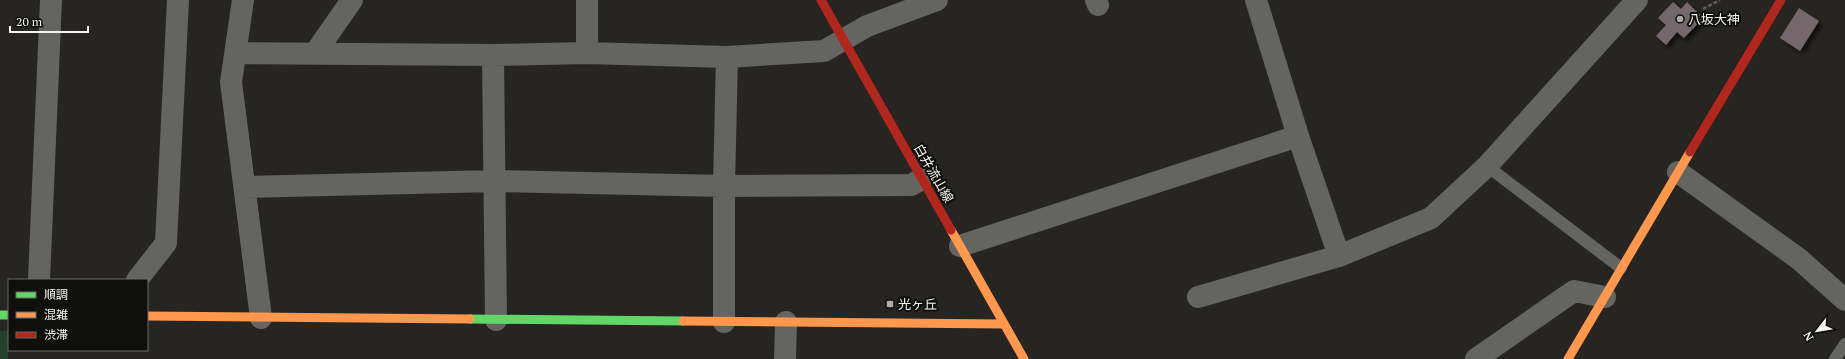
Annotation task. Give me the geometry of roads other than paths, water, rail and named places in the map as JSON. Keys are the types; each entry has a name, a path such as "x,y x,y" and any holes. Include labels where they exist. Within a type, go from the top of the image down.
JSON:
{"street":[{"path":"38,279 50,0"},
{"path":"138,279 166,243 178,0"},
{"path":"243,0 231,82 261,318"},
{"path":"315,53 352,0"},
{"path":"587,0 587,53"},
{"name":"白井流山線","path":"821,0 1024,359"},
{"path":"236,53 493,55 587,53 727,57 824,51 867,26 937,0"},
{"path":"1256,0 1298,136 1339,256"},
{"path":"1198,297 1339,256 1431,218 1487,166 1637,0"},
{"path":"1568,359 1781,0"},
{"path":"493,55 496,320"},
{"path":"724,322 724,186 727,57"},
{"path":"960,246 1298,136"},
{"path":"1678,172 1800,258 1845,300"},
{"path":"245,187 494,181 724,186 911,185 922,179"},
{"path":"1476,359 1574,291 1605,297"},
{"path":"148,316 1003,324"},
{"path":"785,359 786,322"}],"lane":[{"path":"1487,166 1621,268"},
{"path":"1835,359 1845,344"}],"place":[{"name":"八坂大神","path":"1680,19"},
{"name":"光ヶ丘","path":"890,304"}]}
